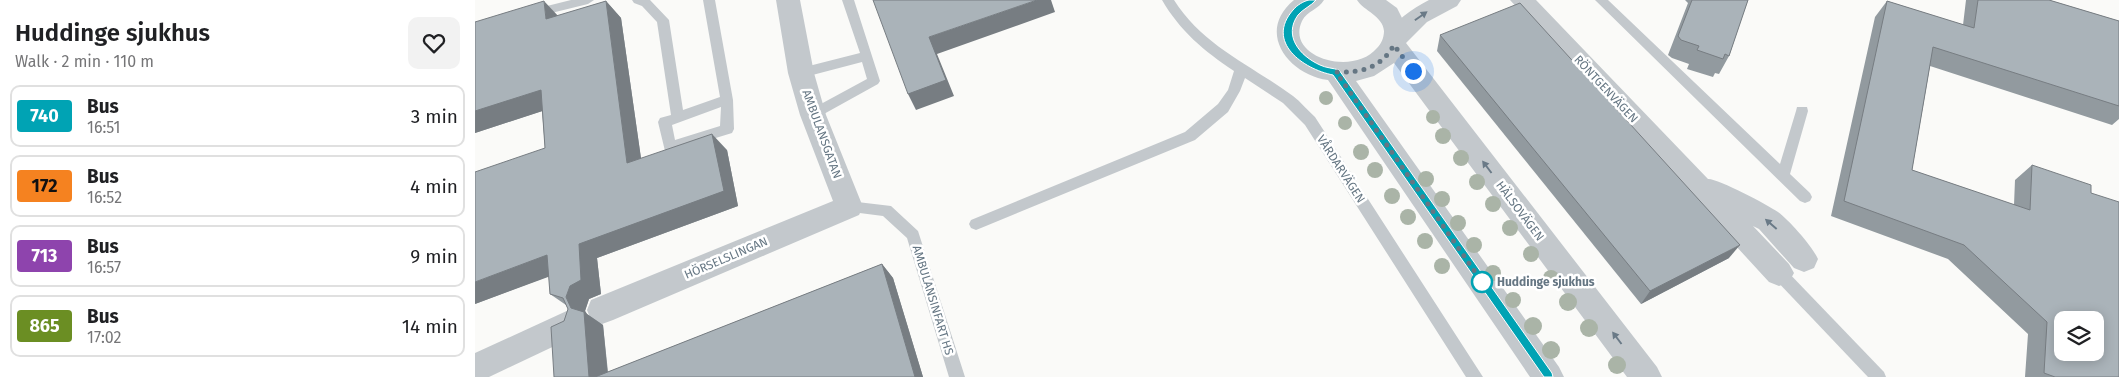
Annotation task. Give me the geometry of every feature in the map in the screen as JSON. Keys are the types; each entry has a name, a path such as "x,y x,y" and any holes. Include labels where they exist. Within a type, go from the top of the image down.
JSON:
{"street":[{"name":"AMBULANSGATAN","path":"789,0 801,73 813,115 849,207"},
{"path":"1312,0 1297,10 1291,20 1288,31 1290,43 1296,53 1307,62 1320,69 1336,72 1351,72 1372,66 1388,55 1395,42 1419,16 1449,0"},
{"name":"HÄLSOVÄGEN","path":"1369,0 1377,4 1388,14 1395,25 1395,42 1646,377"},
{"name":"RÖNTGENVÄGEN","path":"1522,0 1779,273"},
{"path":"1336,72 1548,377"},
{"name":"RÖNTGENVÄGEN","path":"1689,179 1769,221 1804,259"},
{"name":"HÖRSELSLINGAN","path":"602,310 849,207"},
{"path":"475,368 571,323"}],"lane":[{"path":"522,17 588,0"},
{"path":"638,0 646,3 663,20 678,117"},
{"path":"709,0 727,100 727,128 670,147 665,122 727,100"},
{"path":"813,115 874,80 848,0"},
{"name":"VÅRDARVÄGEN","path":"1168,0 1171,7 1191,29 1222,58 1290,100 1310,121 1475,377"},
{"path":"1601,0 1805,197"},
{"path":"801,73 867,56"},
{"path":"976,224 1190,136 1223,108 1234,91 1241,70"},
{"path":"1783,176 1802,111"},
{"name":"AMBULANSINFART HS","path":"849,207 886,210 913,235 957,377"},
{"path":"1779,273 1878,377"}],"building":[{"path":"873,0 1037,0 929,37 946,80 908,94"},
{"path":"1692,0 1748,0 1729,56 1725,54 1723,59 1697,50 1699,46 1681,40 1678,36"},
{"path":"1978,0 2049,0 2119,21 2119,106 1933,47 1912,170 2030,210 2032,165 2091,185 2091,193 2119,202 2119,377 2055,377 2044,373 2047,322 1964,245 1844,201 1887,1 1974,28"},
{"path":"544,1 546,19 606,1 627,163 712,134 724,191 579,244 581,280 570,286 566,297 571,308 584,312 589,377 554,377 551,327 564,321 568,309 563,298 550,294 547,255 475,282 475,172 545,148 541,90 475,111 475,22"},
{"path":"1520,3 1740,245 1650,291 1440,35"},
{"path":"882,264 915,377 595,377"}],"bus line":[{"name":"740","path":"1312,0 1297,10 1291,20 1288,31 1290,43 1296,53 1320,69 1336,72 1548,377"}],"place":[{"name":"Huddinge sjukhus","path":"1482,282"}],"route":[{"path":"1413,71 1394,45 1379,64 1366,70 1336,72 1482,282"}]}
